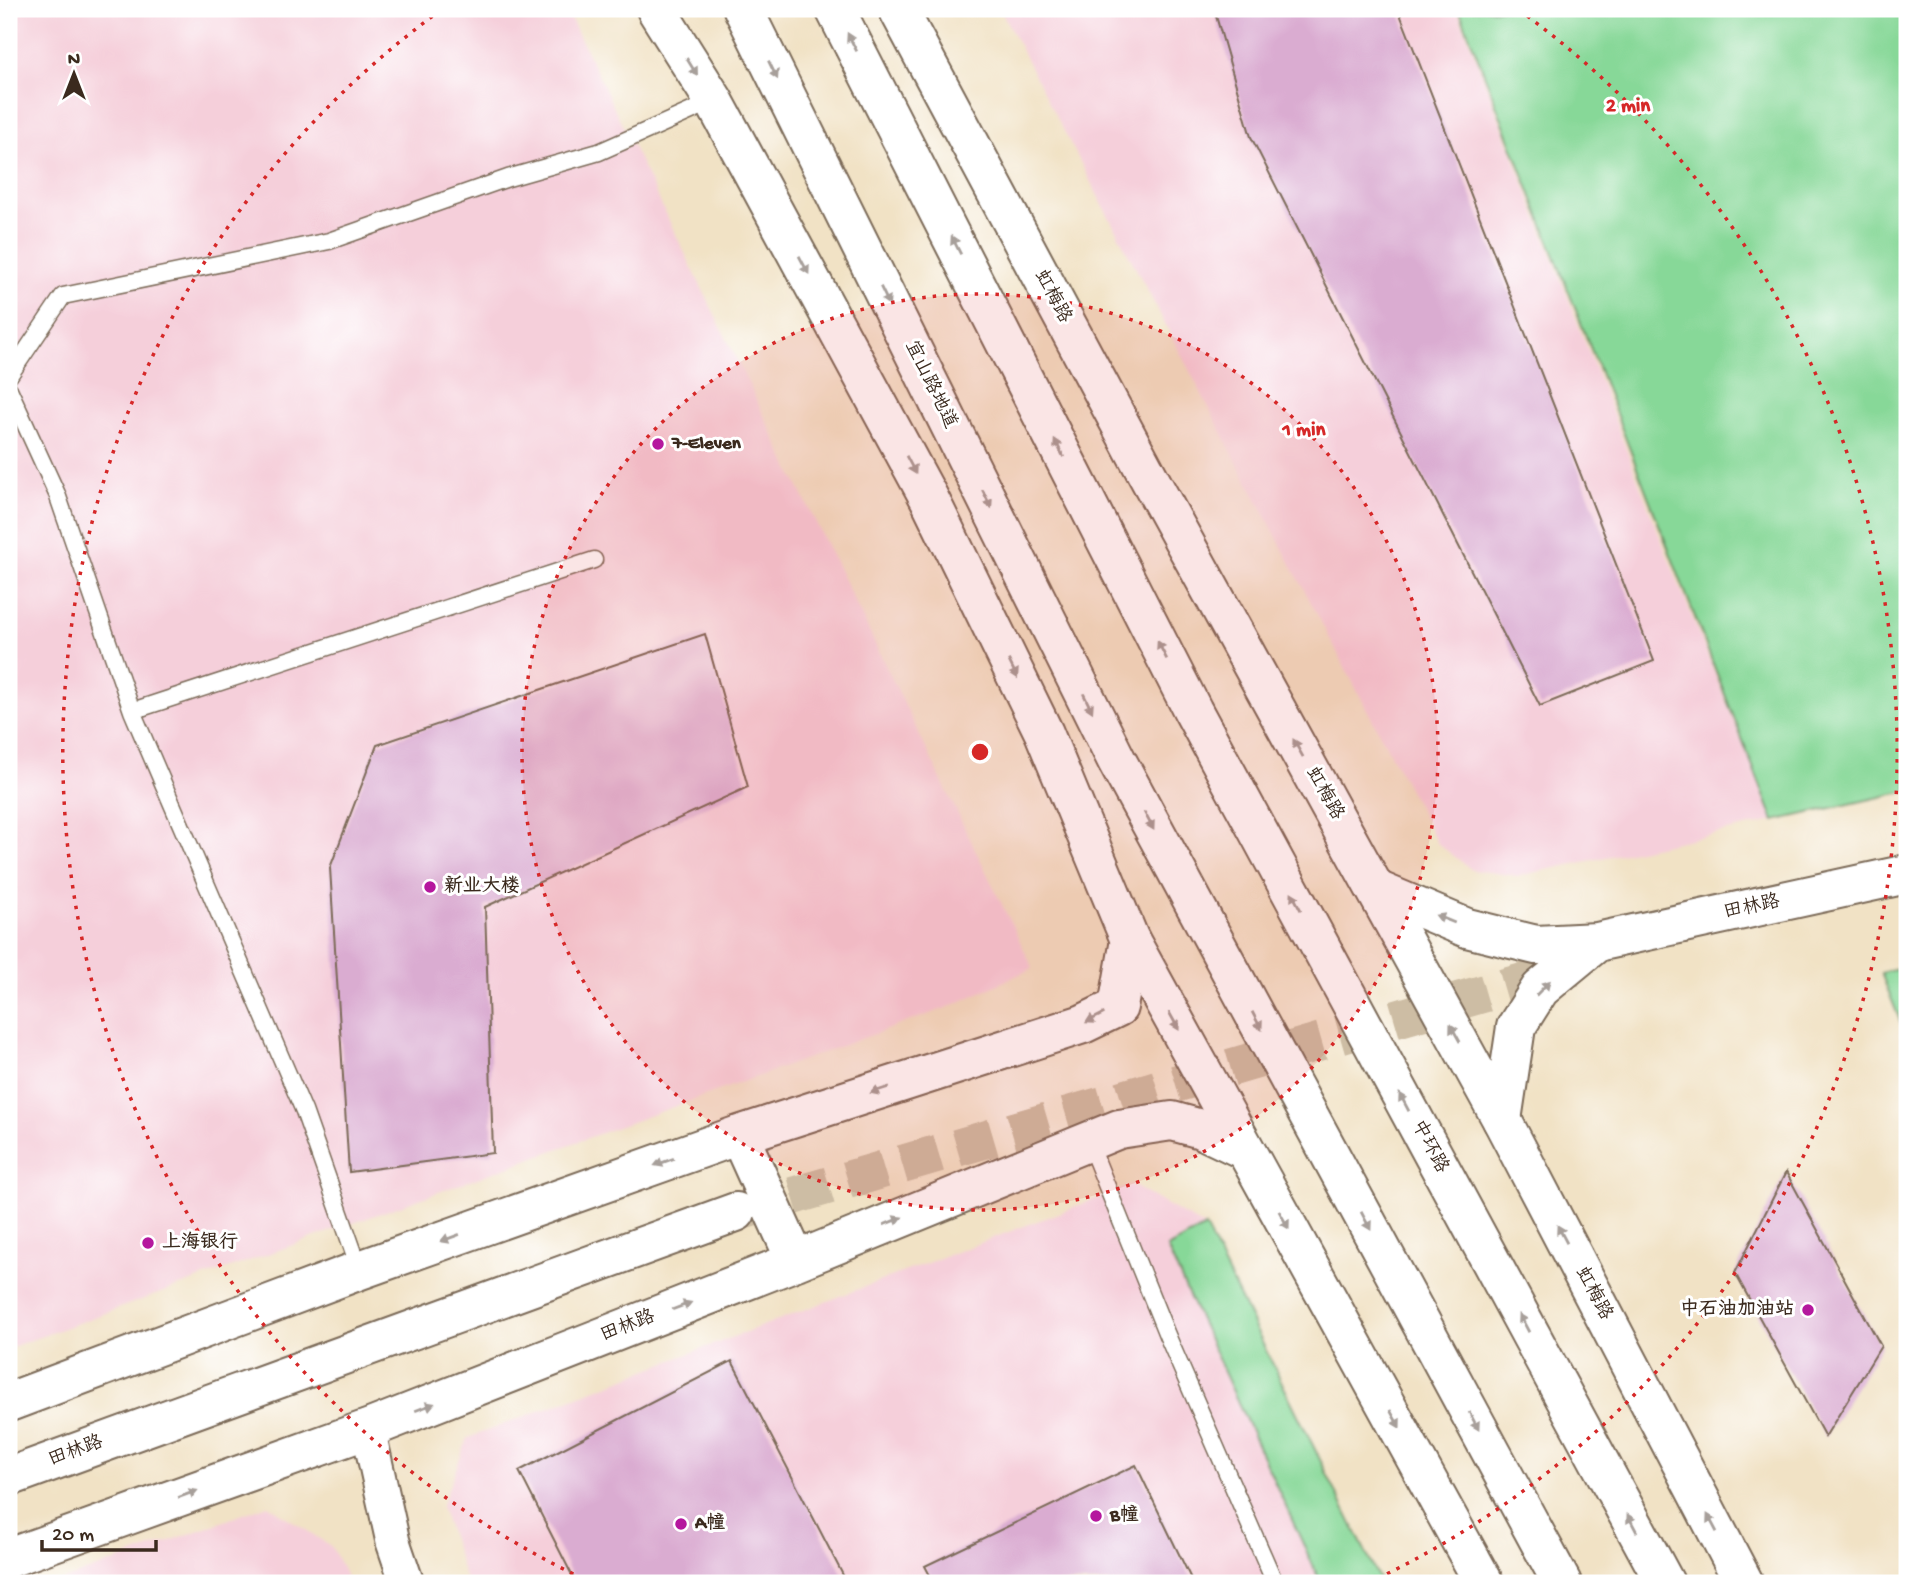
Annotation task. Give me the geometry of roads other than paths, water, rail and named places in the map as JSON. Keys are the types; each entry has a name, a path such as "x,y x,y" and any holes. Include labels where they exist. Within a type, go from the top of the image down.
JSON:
{"main road":[{"path":"656,9 714,101 929,498 1044,733 1130,940 1484,1583"},
{"name":"宜山路地道","path":"743,9 1116,761 1562,1583"},
{"name":"中环路","path":"835,9 1193,711 1665,1583"},
{"name":"虹梅路","path":"898,9 1142,464 1502,1120 1744,1583"},
{"name":"田林路","path":"1377,890 1467,928 1536,945 1597,942 1907,874"},
{"path":"9,1402 360,1270 739,1135 1083,1024 1118,1007 1130,940"},
{"name":"田林路","path":"1502,1120 1516,1027 1540,989 1597,942"},
{"name":"田林路","path":"9,1558 368,1429 796,1261 1119,1129 1172,1121 1201,1129 1245,1150"},
{"path":"739,1135 796,1261"},
{"name":"田林路","path":"9,1477 736,1213"}],"street":[{"path":"368,1429 393,1542 407,1583"}],"lane":[{"path":"9,376 63,296 329,241 508,178 598,152 714,101"},
{"path":"9,388 57,495 132,710 303,1111 360,1270"},
{"path":"132,710 594,560"},
{"path":"1089,1142 1167,1335 1275,1583"}],"tunnel":[{"path":"738,1212 1574,967"}],"place":[{"name":"7-Eleven","path":"658,444"},
{"name":"新业大楼","path":"430,887"},
{"name":"上海银行","path":"148,1243"},
{"name":"中石油加油站","path":"1808,1310"},
{"name":"B幢","path":"1096,1516"},
{"name":"A幢","path":"681,1524"}]}
